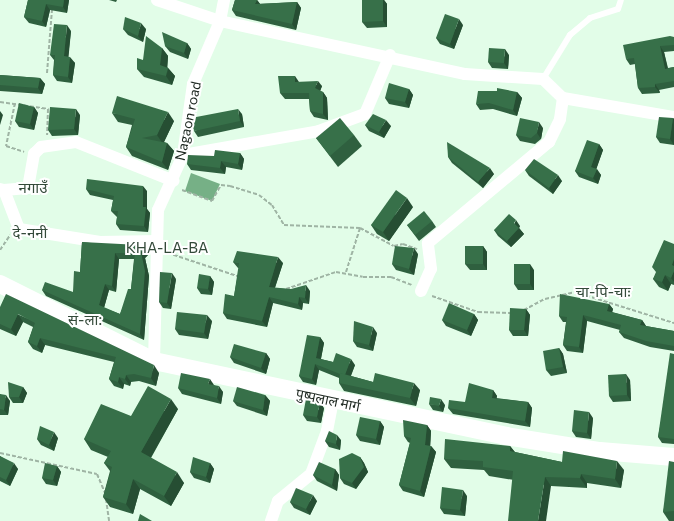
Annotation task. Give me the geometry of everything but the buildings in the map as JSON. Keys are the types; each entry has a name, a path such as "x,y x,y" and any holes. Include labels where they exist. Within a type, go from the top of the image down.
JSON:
{"street":[{"path":"156,0 220,21 390,55 465,74 543,79 563,98 674,117"},
{"name":"Nagaon road","path":"154,361 158,210 171,186 183,155 193,84 220,21 224,0"},
{"path":"183,155 319,131 365,114 390,55"},
{"path":"421,291 431,269 428,244 549,142 560,119 563,98"},
{"path":"157,241 100,242 19,229 2,189 28,188 34,154 47,146 76,142 171,186"},
{"name":"पुष्पलाल मार्ग","path":"0,284 154,361 333,401 521,438 600,451 674,457"},
{"path":"271,521 278,501 311,474 327,431 333,401"}],"lane":[{"path":"543,79 570,35 590,18 618,9 621,0"}],"path":[{"path":"47,73 53,6"},
{"path":"0,102 48,109 47,146"},
{"path":"15,103 6,146 34,154"},
{"path":"171,186 212,201 221,185 230,186 259,195 272,205 284,225 360,228 394,246 403,244 429,252"},
{"path":"346,272 360,228"},
{"path":"0,250 4,238 19,229"},
{"path":"0,452 97,474 103,482 109,521"}],"shaded area":[{"path":"191,173 220,184 212,201 185,191"}],"district":[{"name":"नगाउँ","path":"33,188"},
{"name":"दे-ननी","path":"30,233"},
{"name":"KHA-LA-BA","path":"167,248"},
{"name":"चा-पि-चाः","path":"603,292"},
{"name":"सं-ला:","path":"85,320"}]}
